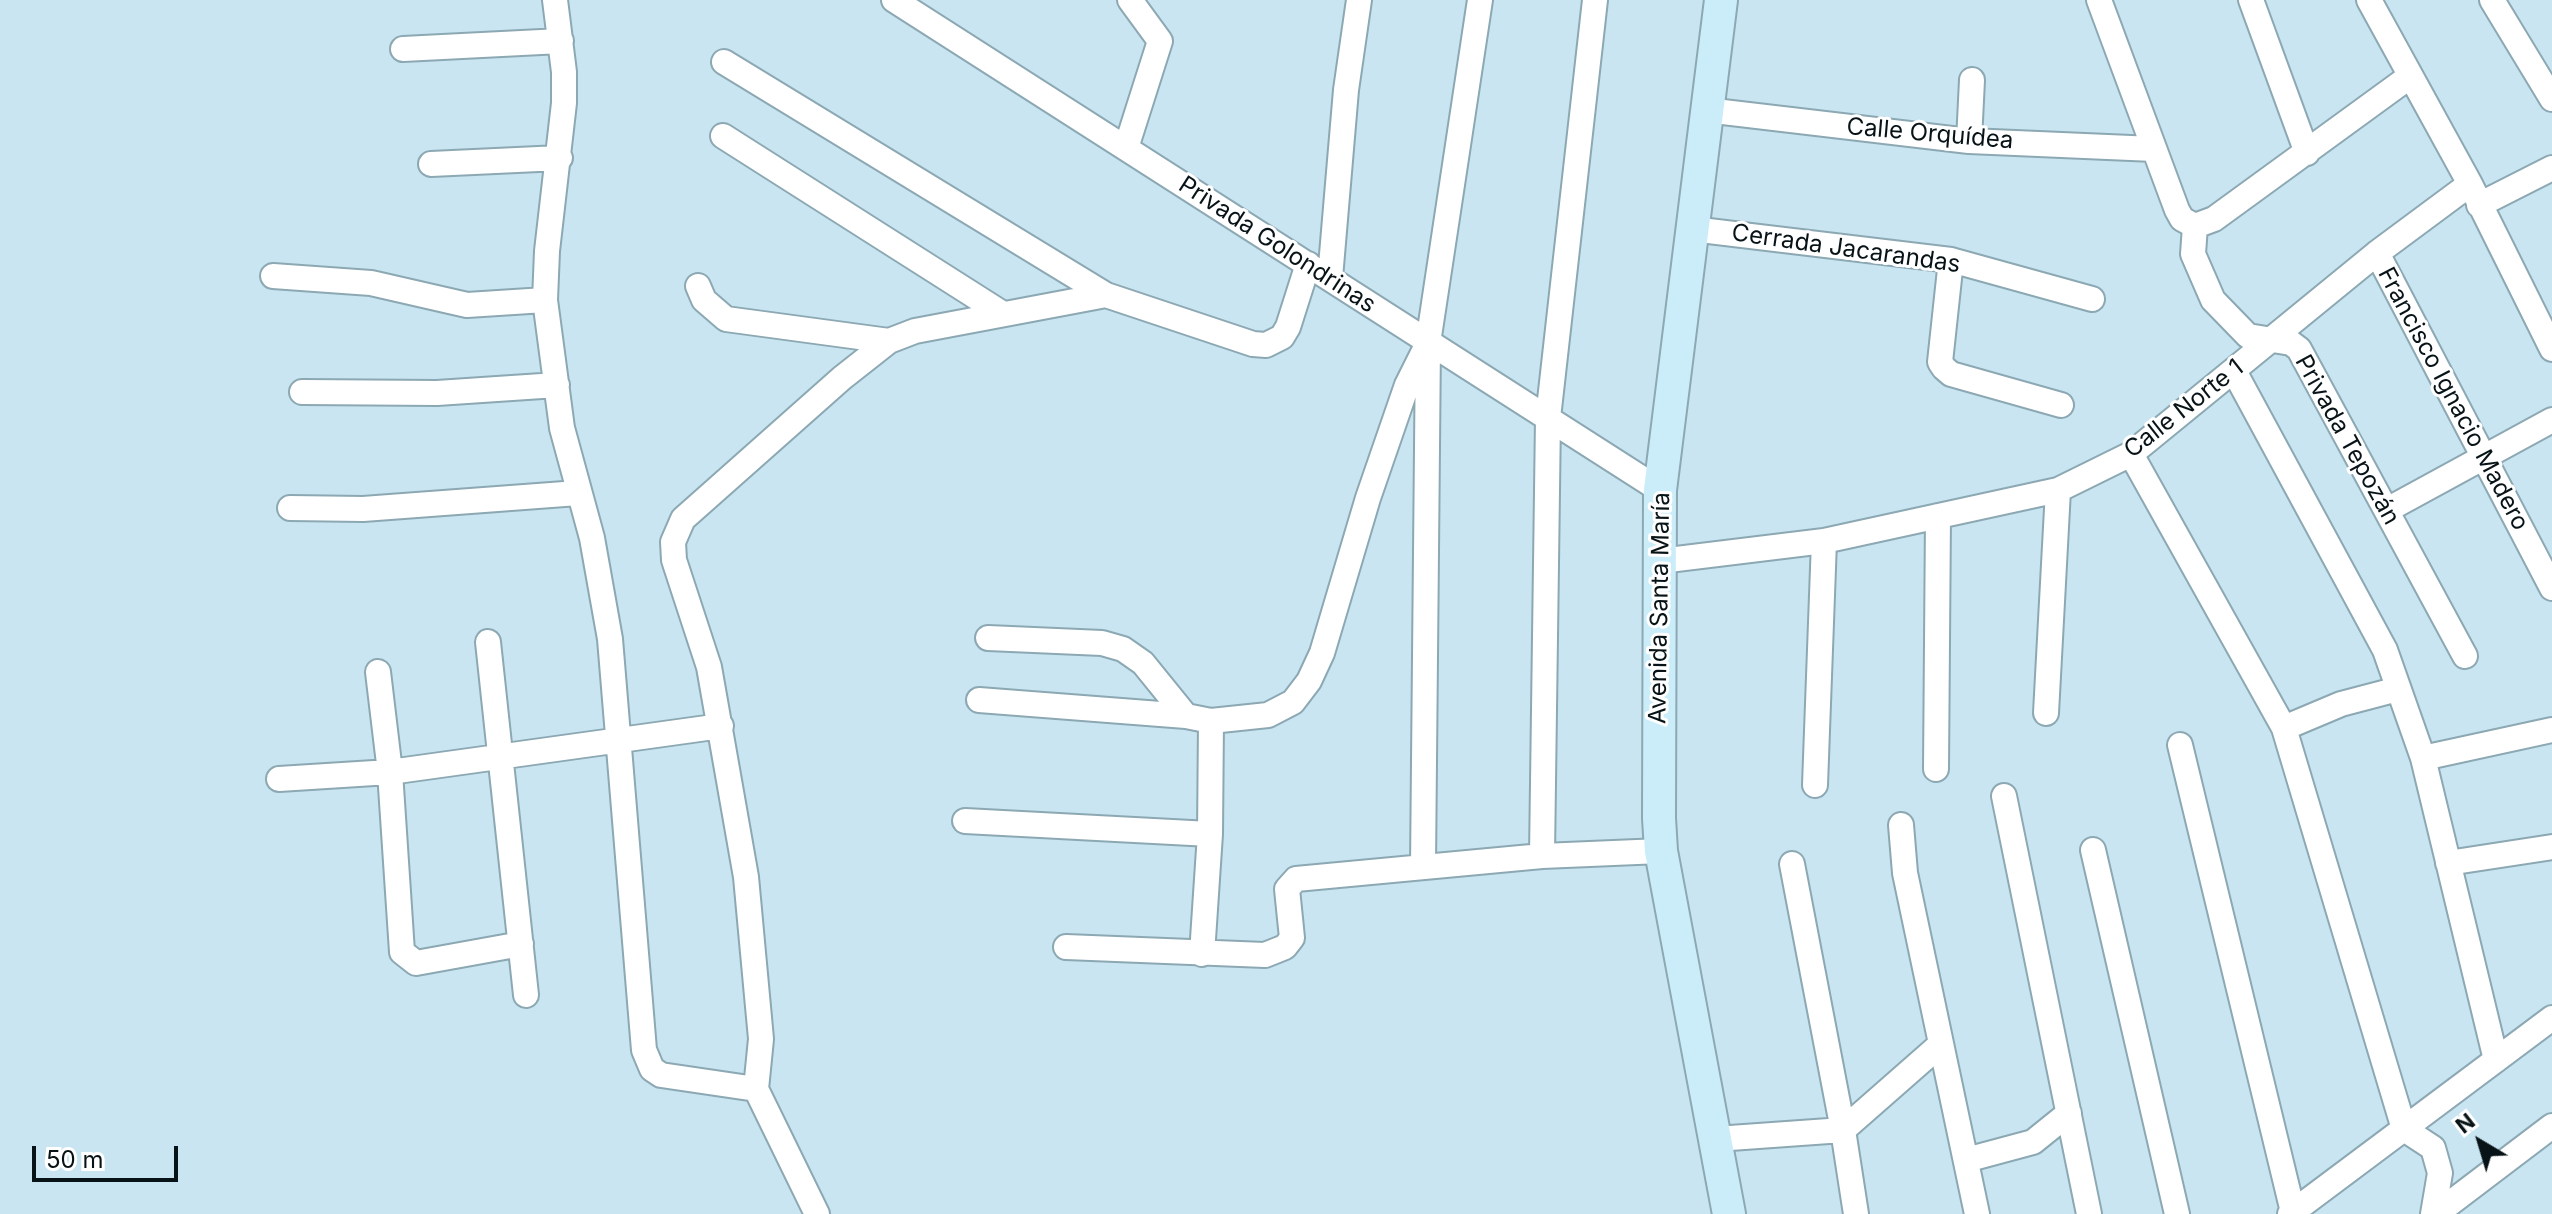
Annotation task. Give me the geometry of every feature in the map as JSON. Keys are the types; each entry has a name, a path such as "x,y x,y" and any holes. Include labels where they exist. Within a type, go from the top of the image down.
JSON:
{"main road":[{"name":"Avenida Santa María","path":"1721,0 1660,490 1661,851 1729,1214"}],"street":[{"path":"555,0 561,41 564,103 547,251 545,300 562,428 592,538 607,625 644,1050 652,1069 661,1075 756,1089"},
{"name":"Privada Golondrinas","path":"894,0 1660,490"},
{"path":"1126,148 1159,54 1160,41 1130,0"},
{"path":"1330,278 1346,90 1359,0"},
{"path":"1423,867 1428,343 1480,0"},
{"path":"1542,856 1548,418 1595,0"},
{"path":"2251,0 2307,153"},
{"path":"2369,0 2474,194 2552,349"},
{"path":"2492,0 2552,99"},
{"path":"2108,5 2154,149 2182,219 2195,226 2214,219 2409,77"},
{"path":"403,49 561,41"},
{"path":"724,62 1106,295 1253,344 1266,345 1282,337 1288,327 1308,264"},
{"path":"1969,141 1972,80"},
{"name":"Calle Orquídea","path":"1706,110 1969,141 2154,149"},
{"path":"723,136 1003,314"},
{"path":"431,164 560,158"},
{"name":"Calle Norte 1","path":"1660,561 1824,541 2058,490 2131,454 2377,253 2474,194 2552,168"},
{"name":"Privada Tepozán","path":"2195,226 2193,254 2213,300 2248,336 2291,343 2299,349 2465,656"},
{"name":"Cerrada Jacarandas","path":"1692,229 1951,260 2092,299"},
{"name":"Francisco Ignacio Madero","path":"2377,253 2552,588"},
{"path":"1951,260 1940,362 1944,368 1951,374 2061,405"},
{"path":"273,276 371,283 467,305 545,300"},
{"path":"698,286 704,300 726,319 889,341"},
{"path":"817,1214 756,1089 761,1039 746,877 709,667 674,560 676,530 713,490 889,341 915,331 1106,295"},
{"path":"979,700 1186,716 1211,721 1268,715 1293,702 1309,681 1322,653 1368,498 1407,385 1428,343"},
{"path":"2234,371 2385,650 2423,758 2496,1060"},
{"path":"302,392 437,393 557,385"},
{"path":"2387,510 2552,420"},
{"path":"2131,454 2284,728 2404,1129 2433,1148 2440,1173 2434,1214"},
{"path":"2046,713 2058,490"},
{"path":"290,508 363,509 578,493"},
{"path":"1936,769 1938,516"},
{"path":"1815,785 1824,541"},
{"path":"988,638 1102,643 1123,649 1143,663 1186,716"},
{"path":"488,642 526,995"},
{"path":"378,672 390,772 402,952 416,963 521,944"},
{"path":"2284,728 2341,704 2398,689"},
{"path":"1202,954 1210,834 1211,721"},
{"path":"279,779 390,772 721,726"},
{"path":"2423,758 2552,730"},
{"path":"2180,745 2292,1213 2552,1018"},
{"path":"2004,796 2089,1214"},
{"path":"965,821 1210,834"},
{"path":"1901,825 1905,873 1977,1214"},
{"path":"2448,863 2552,847"},
{"path":"2093,850 2177,1214"},
{"path":"1066,947 1265,955 1285,947 1292,938 1287,889 1296,879 1542,856 1661,851"},
{"path":"1792,864 1856,1214"},
{"path":"1716,1139 1843,1130 1941,1044"},
{"path":"1966,1160 2033,1142 2069,1113"},
{"path":"2434,1214 2552,1126"}]}
